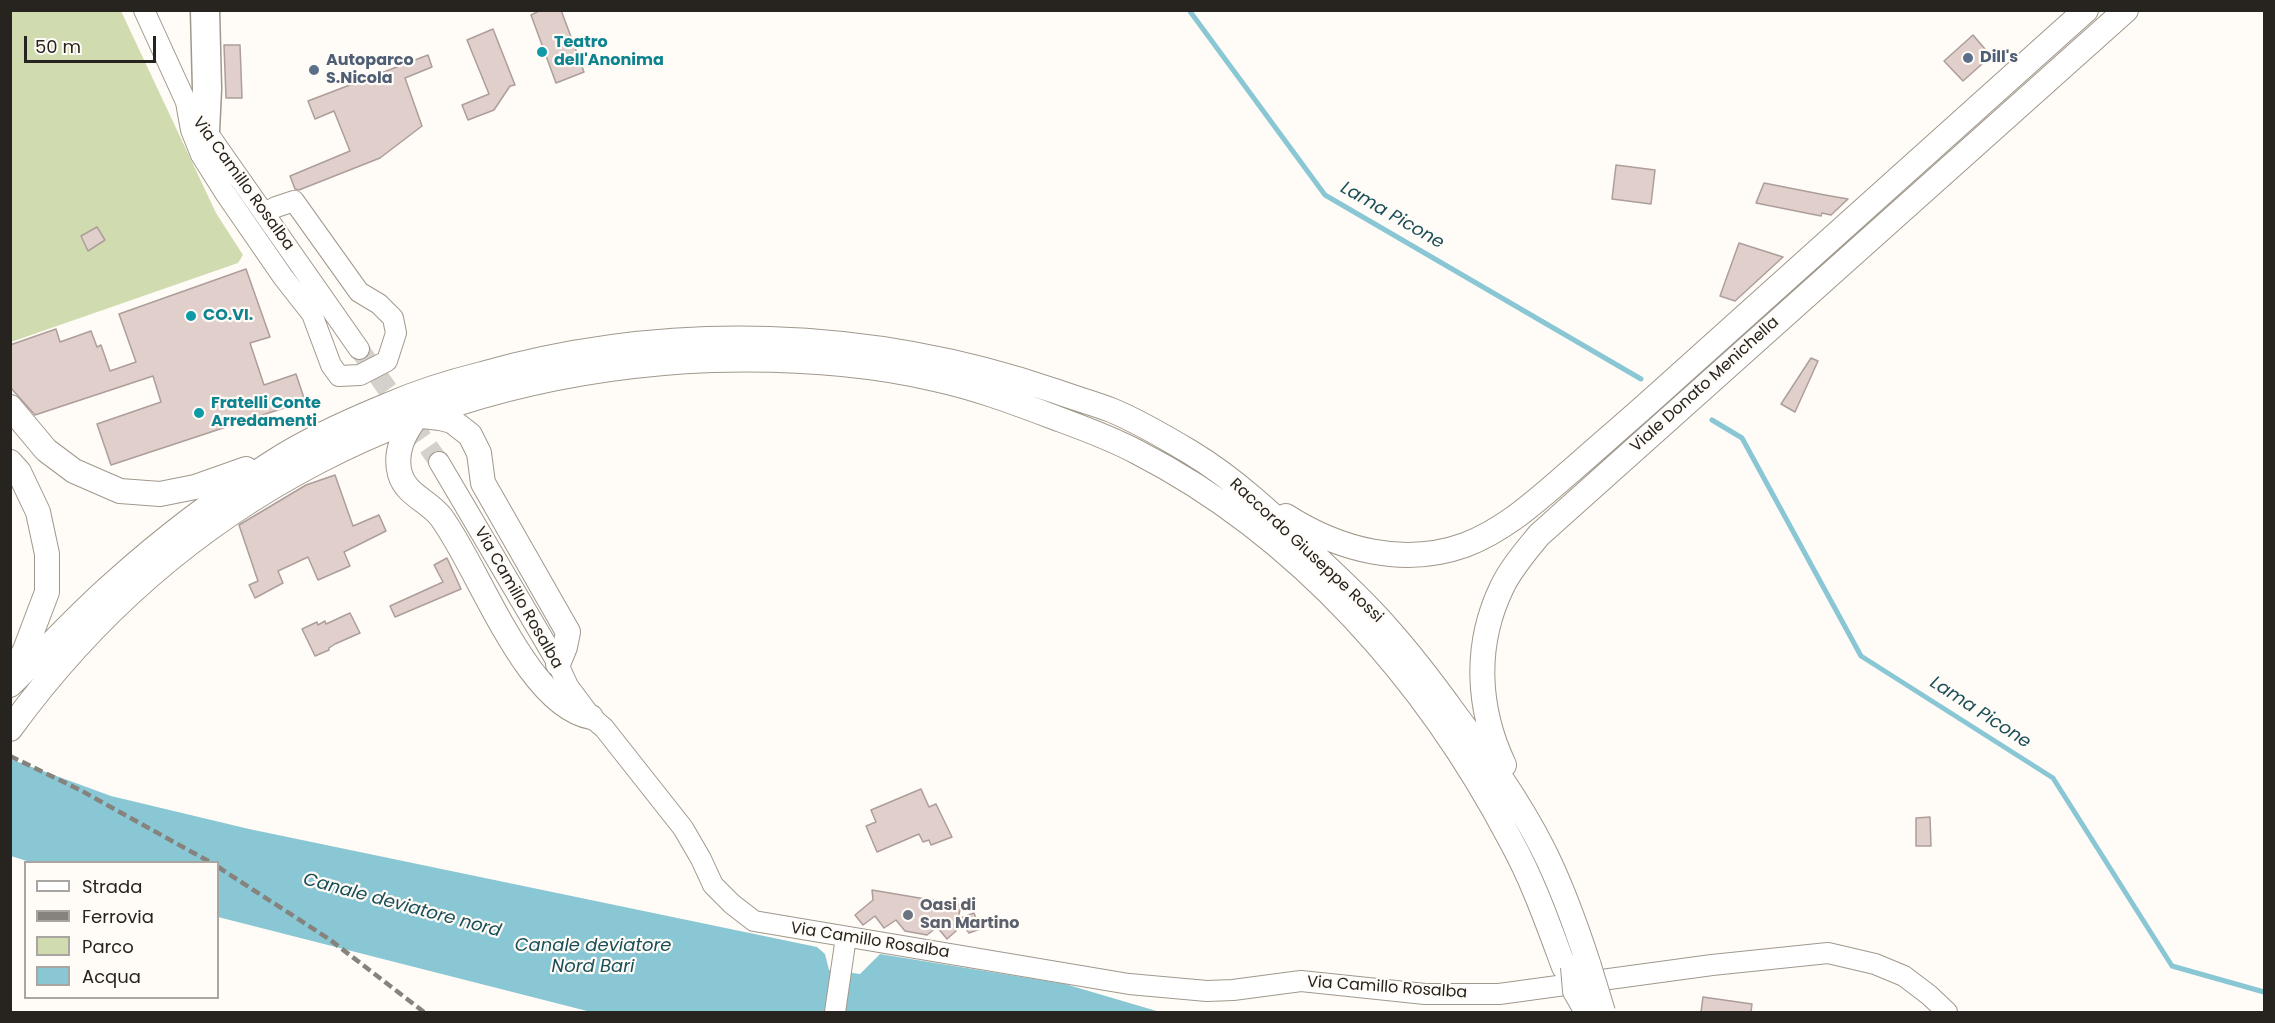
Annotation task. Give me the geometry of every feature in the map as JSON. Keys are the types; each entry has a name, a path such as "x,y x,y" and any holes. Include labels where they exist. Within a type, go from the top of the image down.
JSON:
{"highway":[{"path":"205,10 207,89 205,132"}],"main road":[{"name":"Viale Donato Menichella","path":"1220,472 1288,518 1316,533 1357,549 1384,554 1426,554 1464,545 1504,526 1523,513 2086,10"},
{"name":"Viale Donato Menichella","path":"1542,847 1492,736 1482,687 1482,655 1494,608 1502,586 1517,563 1539,535 2126,10"},
{"name":"Raccordo Giuseppe Rossi","path":"10,685 112,584 166,538 277,459 391,403 452,382 526,362 590,350 666,341 762,339 845,343 913,353 981,368 1113,411 1181,447 1220,472 1304,545 1387,627 1421,668 1499,774 1542,847 1575,925 1576,981"},
{"path":"845,343 904,372 981,368"},
{"path":"10,729 65,660 106,618 184,548 238,508 287,478 364,438 417,416 521,385 578,373 650,364 739,360 804,361 858,365 904,372 980,390 1138,452 1245,520 1296,564 1354,619 1391,661 1449,737 1513,844 1576,981 1587,1012"},
{"path":"10,407 46,450 74,471 120,491 160,494 195,487 277,459"},
{"path":"417,416 440,417 452,421 476,443 483,483 568,632 558,664"},
{"path":"417,416 406,430 400,446 398,461 403,483 440,516 521,656 554,699 579,715 591,717"},
{"path":"10,462 19,472 38,512 47,554 47,592 25,650 10,678"},
{"path":"1576,981 1602,1012"}],"street":[{"name":"Via Camillo Rosalba","path":"144,10 186,102 205,132 359,349"},
{"path":"186,102 190,130 201,154 282,277 312,314 331,365 339,376 360,375 387,361 396,333 393,318 379,304 359,292 294,201 264,213"},
{"name":"Via Camillo Rosalba","path":"439,462 558,664 568,686 682,828 701,859 713,885 754,921 1129,984 1207,991 1301,981 1459,996 1498,994 1828,953 1875,964 1904,976 1947,1012"},
{"path":"835,1012 846,937"}],"green space":[{"path":"10,11 121,11 216,213 243,255 238,263 11,342"}],"water":[{"name":"Canale deviatore Nord Bari","path":"10,759 111,796 249,829 817,947 825,954 829,970 860,974 880,954 1065,984 1160,1012 591,1012 219,917 219,861 27,861 11,856"}],"building":[{"path":"541,10 561,10 584,72 556,83 531,15"},
{"path":"493,29 515,85 510,86 494,110 468,120 462,105 489,94 467,40"},
{"name":"Dill's","path":"1973,35 1991,56 1963,81 1944,61"},
{"path":"224,45 240,45 242,98 226,98"},
{"path":"428,55 432,67 405,78 422,126 380,158 299,190 295,189 290,176 350,151 334,111 315,119 308,101"},
{"path":"1616,165 1655,170 1651,204 1612,199"},
{"path":"1764,183 1848,199 1831,215 1822,213 1821,216 1756,203"},
{"path":"97,227 105,240 88,251 81,236"},
{"path":"1739,243 1783,257 1735,301 1720,296"},
{"path":"246,269 270,337 250,343 264,385 296,374 305,401 111,465 97,424 161,402 153,376 35,415 10,387 10,345 56,329 60,342 91,331 97,347 101,345 110,371 136,362 119,314"},
{"path":"1811,358 1818,361 1795,412 1781,404"},
{"path":"335,475 353,526 379,515 386,531 344,552 350,566 318,580 308,557 278,571 283,583 255,598 249,585 258,581 239,525 306,485"},
{"path":"447,558 461,589 395,617 390,606 443,582 434,565"},
{"path":"350,613 360,633 315,656 302,629 317,622 318,625 325,621 326,624"},
{"path":"921,789 929,807 936,804 952,837 931,845 929,840 923,842 919,834 877,852 866,826 876,822 871,810"},
{"path":"1930,817 1931,846 1916,846 1916,818"},
{"name":"Oasi di San Martino","path":"872,890 961,905 956,931 947,939 937,927 927,935 905,931 896,920 884,928 875,916 863,925 855,915 873,900"},
{"path":"974,913 980,929 969,933 958,919"},
{"path":"1703,997 1752,1004 1751,1012 1701,1012"}],"waterway":[{"name":"Lama Picone","path":"1189,10 1325,195 1641,379"},
{"name":"Lama Picone","path":"1712,420 1742,438 1861,656 2053,778 2172,966 2264,992"}],"tunnel":[{"path":"359,349 439,462"}],"railway":[{"path":"10,756 80,790 208,861"},
{"path":"219,868 329,939 424,1012"}],"place":[{"name":"Teatro dell'Anonima","path":"542,52"},
{"name":"Dill's","path":"1968,58"},
{"name":"Autoparco S.Nicola","path":"314,70"},
{"name":"CO.VI.","path":"191,316"},
{"name":"Fratelli Conte Arredamenti","path":"199,413"},
{"name":"Oasi di San Martino","path":"908,915"}],"water label":[{"name":"Canale deviatore nord","path":"402,906"}]}
